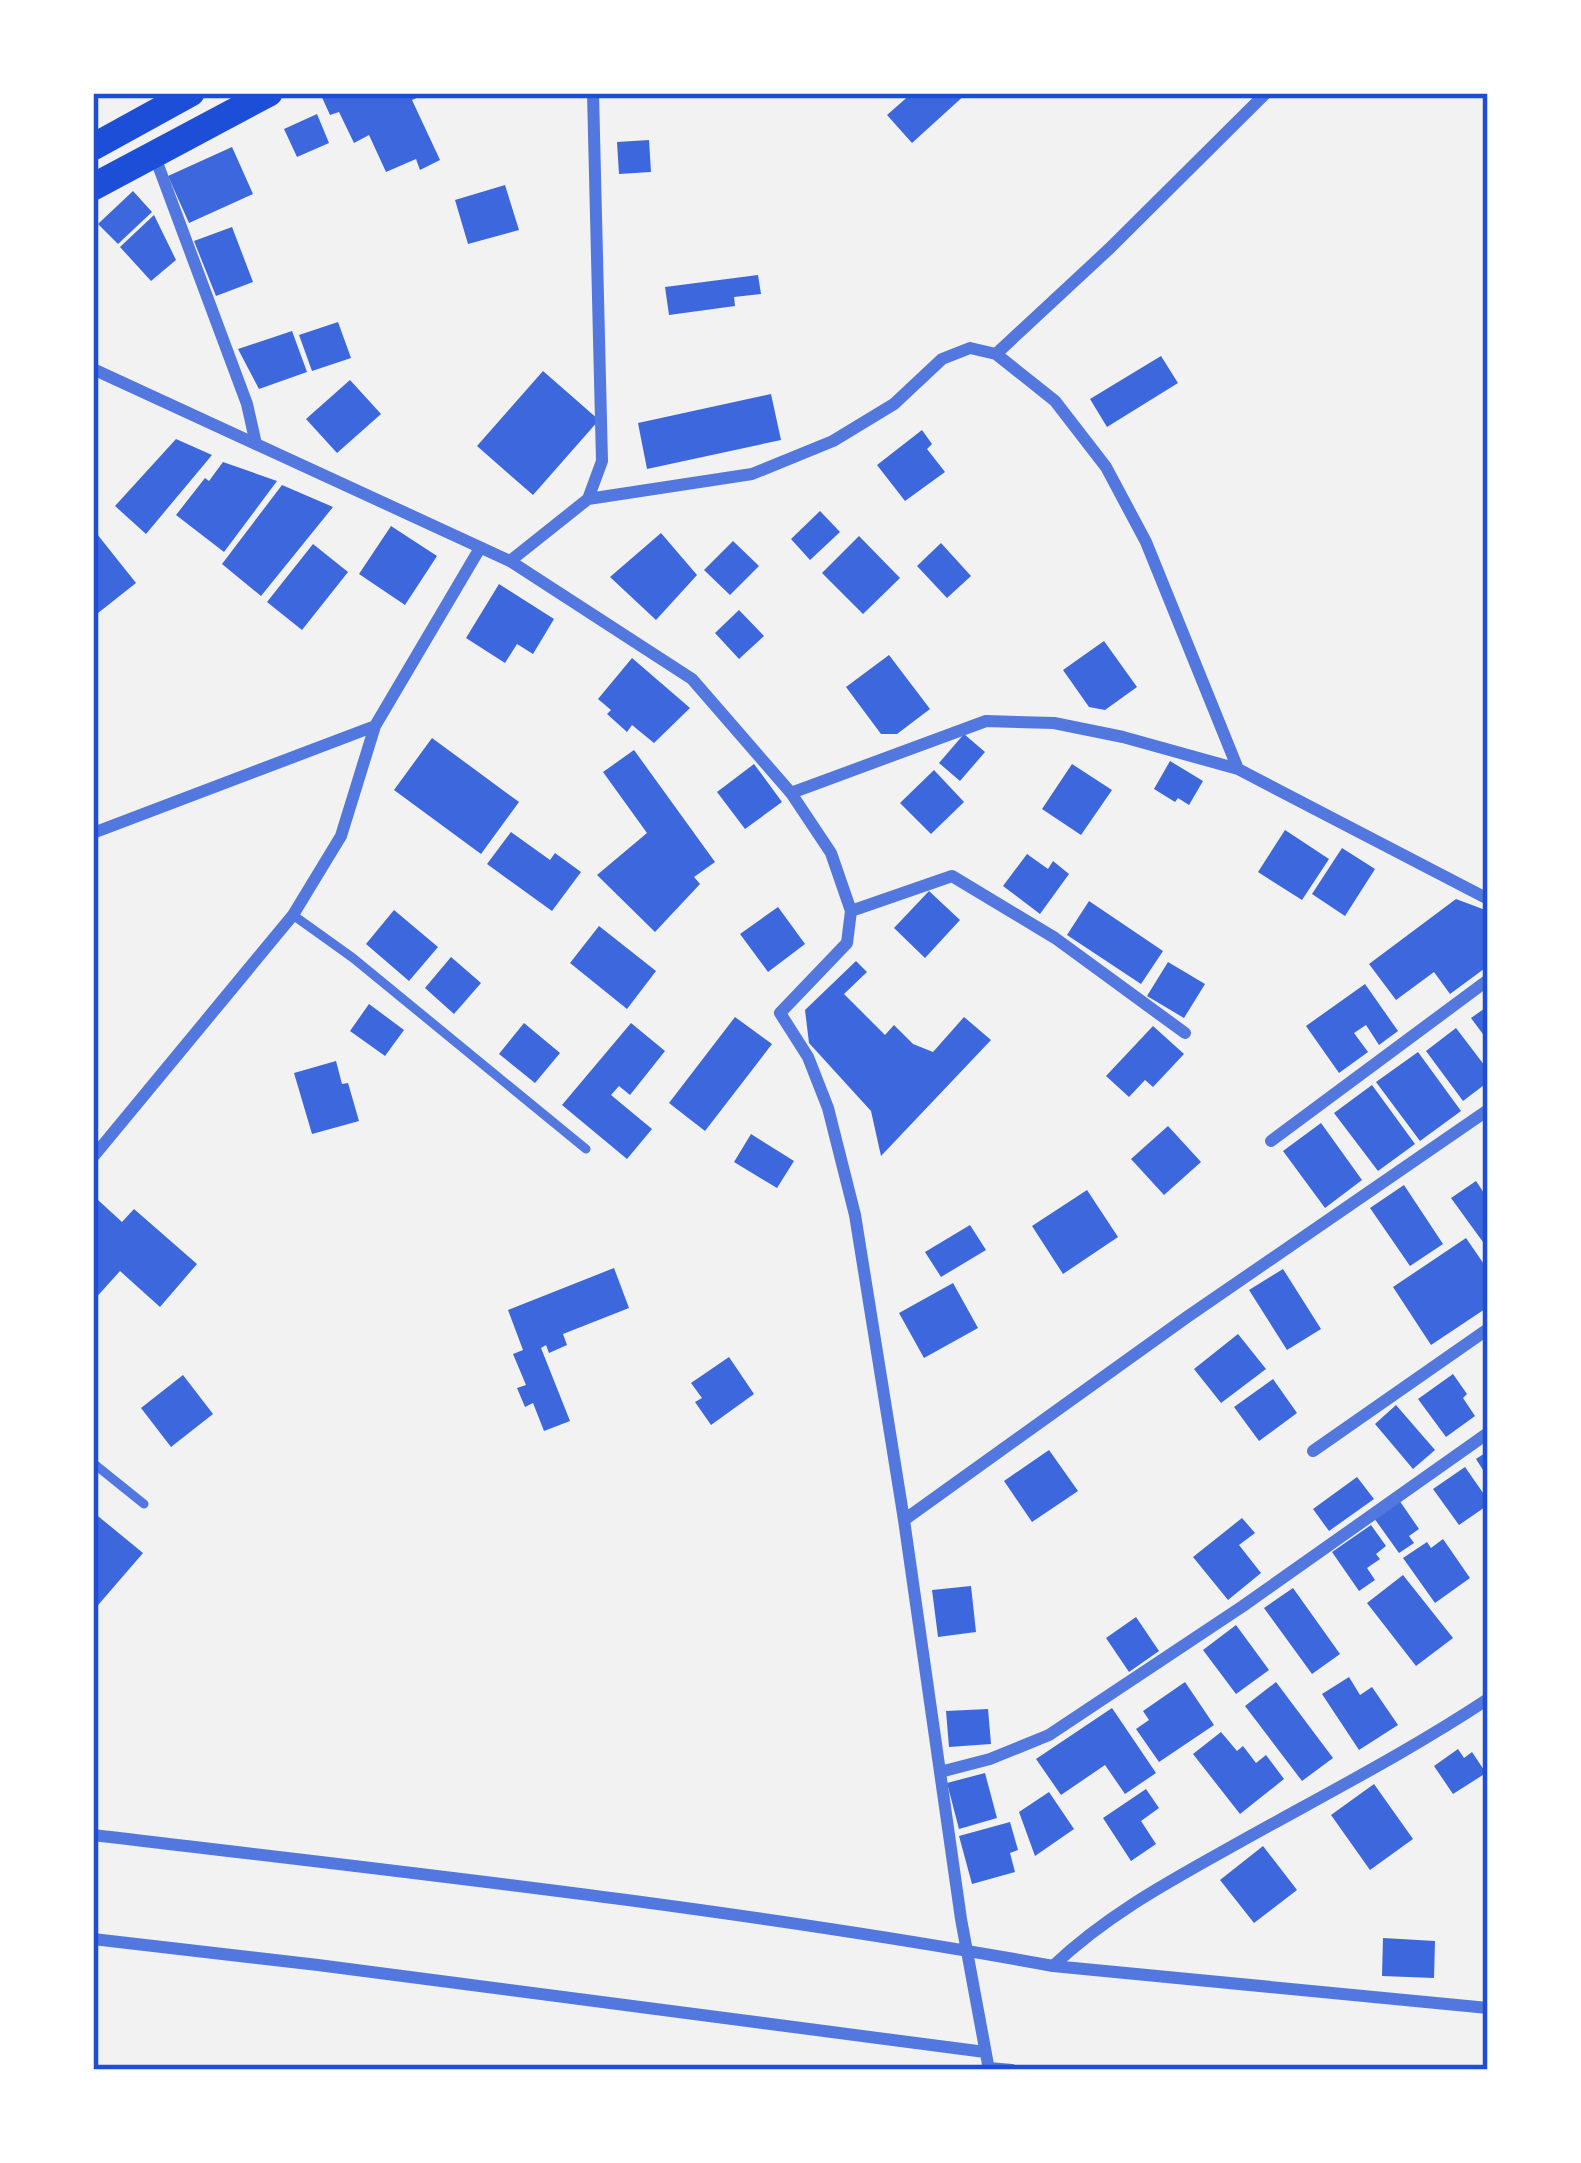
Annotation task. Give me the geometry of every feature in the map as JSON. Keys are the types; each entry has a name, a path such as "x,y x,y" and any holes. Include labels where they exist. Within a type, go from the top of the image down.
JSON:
{"main road":[{"path":"93,147 162,100 191,93"},
{"path":"93,187 269,93"}],"street":[{"path":"588,499 602,461 593,93"},
{"path":"996,354 1266,93"},
{"path":"155,155 247,404 256,444"},
{"path":"510,561 588,499 752,474 833,441 894,404 942,358 970,348 996,354 1055,401 1106,467 1146,542 1238,769"},
{"path":"93,369 510,561 692,679 791,793 831,853 851,911 847,943 780,1012 808,1057 828,1108 855,1215 967,1950 989,2069 1012,2070"},
{"path":"93,1157 293,915 341,836 375,726 480,548"},
{"path":"791,793 986,721 1054,723 1238,769 1488,899"},
{"path":"93,833 375,726"},
{"path":"851,911 952,876 1055,938 1185,1033"},
{"path":"1271,1142 1488,980"},
{"path":"904,1520 1488,1110"},
{"path":"1313,1451 1488,1329"},
{"path":"940,1772 990,1760 1049,1735 1243,1606 1488,1433"},
{"path":"1053,1966 1086,1934 1172,1878 1488,1700"},
{"path":"93,1835 650,1903 1053,1966 1488,2008"},
{"path":"93,1940 986,2052"}],"lane":[{"path":"293,915 353,958 586,1149"},
{"path":"93,1463 144,1504"}],"building":[{"path":"320,93 428,93 412,100 440,160 420,170 416,159 386,172 369,135 354,143 339,112 330,115"},
{"path":"912,93 967,93 912,143 887,115"},
{"path":"317,114 329,143 297,157 284,129"},
{"path":"649,140 651,172 619,174 617,142"},
{"path":"232,147 253,194 189,223 168,176"},
{"path":"505,185 519,230 468,244 455,200"},
{"path":"133,191 152,212 118,244 98,224"},
{"path":"154,215 176,260 151,281 120,247"},
{"path":"232,227 253,282 216,296 194,241"},
{"path":"758,275 761,294 734,297 735,306 669,315 665,287"},
{"path":"338,322 351,358 312,371 299,335"},
{"path":"292,331 307,372 259,389 238,349"},
{"path":"1161,356 1178,383 1107,427 1090,399"},
{"path":"543,371 599,420 533,495 477,446"},
{"path":"350,380 381,414 337,453 306,419"},
{"path":"771,394 781,440 647,469 638,423"},
{"path":"922,430 932,444 927,449 945,472 905,501 877,465"},
{"path":"176,439 212,455 146,534 115,506"},
{"path":"223,462 277,481 224,552 176,515"},
{"path":"282,485 333,507 261,596 222,564"},
{"path":"820,511 840,532 810,560 791,539"},
{"path":"391,526 437,556 405,605 359,574"},
{"path":"93,529 136,583 93,617"},
{"path":"661,533 697,575 656,620 610,577"},
{"path":"859,536 900,578 863,614 822,573"},
{"path":"733,541 759,566 730,595 704,570"},
{"path":"941,543 971,576 947,598 917,566"},
{"path":"313,544 348,572 302,630 267,602"},
{"path":"499,584 554,619 533,654 517,644 505,663 466,638"},
{"path":"739,610 764,636 739,659 715,633"},
{"path":"1104,641 1137,687 1105,710 1089,707 1063,670"},
{"path":"889,655 930,709 897,734 881,734 846,687"},
{"path":"632,658 690,708 654,743 632,725 627,732 598,699"},
{"path":"964,734 985,752 960,781 939,763"},
{"path":"432,738 519,802 481,854 394,790"},
{"path":"634,750 715,862 694,877 700,884 655,932 597,875 647,833 603,772"},
{"path":"1170,761 1203,781 1189,805 1154,789"},
{"path":"754,764 782,802 745,829 717,792"},
{"path":"1072,764 1112,790 1081,835 1042,809"},
{"path":"934,770 964,802 931,834 900,803"},
{"path":"1285,830 1329,859 1302,900 1258,872"},
{"path":"511,832 550,860 555,853 581,872 552,911 487,864"},
{"path":"1342,848 1375,869 1345,916 1312,894"},
{"path":"1027,854 1048,869 1053,861 1069,874 1040,914 1003,886"},
{"path":"929,891 960,920 925,958 894,928"},
{"path":"1456,899 1488,911 1488,966 1450,994 1434,972 1396,1000 1369,964"},
{"path":"1089,901 1163,951 1141,984 1067,935"},
{"path":"778,907 805,944 768,972 740,934"},
{"path":"394,910 438,947 409,981 366,944"},
{"path":"599,926 656,971 627,1009 570,963"},
{"path":"451,957 481,983 454,1014 425,988"},
{"path":"856,961 867,972 844,994 885,1035 894,1025 913,1044 933,1052 964,1017 991,1040 881,1156 871,1111 809,1043 805,1010"},
{"path":"1168,962 1205,984 1184,1018 1147,996"},
{"path":"1365,984 1398,1031 1379,1045 1366,1025 1354,1033 1368,1052 1339,1073 1306,1026"},
{"path":"369,1004 404,1030 385,1056 350,1031"},
{"path":"1488,1006 1488,1041 1471,1018"},
{"path":"735,1017 772,1044 705,1131 669,1103"},
{"path":"524,1023 560,1053 535,1083 499,1054"},
{"path":"631,1023 665,1051 630,1095 619,1086 611,1095 652,1129 627,1159 562,1105"},
{"path":"1153,1026 1184,1054 1153,1087 1145,1080 1129,1097 1106,1076"},
{"path":"1456,1028 1488,1070 1488,1082 1463,1101 1426,1051"},
{"path":"1418,1052 1461,1111 1420,1141 1376,1082"},
{"path":"336,1061 359,1121 312,1134 294,1073"},
{"path":"1372,1085 1415,1144 1378,1171 1334,1113"},
{"path":"1321,1123 1362,1180 1325,1208 1283,1151"},
{"path":"1168,1126 1201,1162 1164,1195 1131,1159"},
{"path":"751,1134 794,1161 777,1188 734,1162"},
{"path":"1476,1181 1484,1193 1488,1190 1488,1249 1451,1198"},
{"path":"1404,1185 1443,1244 1410,1266 1370,1208"},
{"path":"1087,1190 1118,1237 1063,1274 1032,1226"},
{"path":"98,1200 122,1222 134,1209 197,1264 160,1307 120,1271 93,1301 93,1206"},
{"path":"970,1225 986,1250 941,1277 925,1252"},
{"path":"1466,1238 1488,1270 1488,1307 1431,1345 1393,1287"},
{"path":"614,1268 629,1308 563,1334 567,1345 549,1353 546,1345 541,1348 570,1421 544,1431 533,1403 525,1407 517,1388 526,1385 513,1354 523,1350 508,1310"},
{"path":"1283,1269 1321,1329 1287,1350 1249,1290"},
{"path":"953,1283 978,1328 924,1358 899,1313"},
{"path":"1238,1334 1266,1369 1221,1403 1194,1369"},
{"path":"729,1357 754,1394 711,1425 695,1402 702,1398 691,1383"},
{"path":"1453,1374 1475,1416 1446,1437 1418,1399"},
{"path":"183,1375 213,1414 171,1447 141,1408"},
{"path":"1273,1379 1297,1413 1259,1441 1234,1407"},
{"path":"1396,1405 1435,1450 1413,1469 1375,1424"},
{"path":"1049,1450 1078,1491 1032,1522 1004,1481"},
{"path":"1488,1451 1488,1478 1476,1459"},
{"path":"1465,1467 1488,1505 1459,1525 1433,1489"},
{"path":"1357,1477 1374,1499 1329,1531 1313,1509"},
{"path":"1399,1500 1419,1529 1409,1536 1414,1543 1399,1553 1374,1518"},
{"path":"93,1512 143,1553 93,1611"},
{"path":"1242,1518 1255,1533 1239,1545 1261,1573 1228,1600 1193,1557"},
{"path":"1371,1525 1386,1546 1376,1554 1380,1559 1367,1568 1375,1580 1359,1591 1332,1552"},
{"path":"1443,1539 1470,1578 1435,1603 1403,1558 1427,1542 1431,1548"},
{"path":"1403,1575 1453,1638 1416,1666 1367,1603"},
{"path":"971,1586 976,1632 938,1637 932,1590"},
{"path":"1293,1588 1340,1654 1312,1674 1264,1608"},
{"path":"1136,1617 1159,1651 1129,1672 1106,1638"},
{"path":"1236,1625 1269,1670 1236,1694 1203,1650"},
{"path":"1349,1677 1360,1695 1372,1687 1398,1725 1359,1750 1322,1694"},
{"path":"1185,1682 1214,1725 1159,1762 1136,1729 1149,1720 1143,1711"},
{"path":"1276,1682 1333,1758 1302,1781 1245,1706"},
{"path":"1112,1708 1156,1773 1125,1794 1105,1765 1061,1795 1036,1759"},
{"path":"988,1709 991,1744 949,1747 946,1711"},
{"path":"1221,1732 1237,1751 1243,1746 1256,1763 1266,1755 1284,1779 1240,1814 1193,1754"},
{"path":"1458,1749 1464,1758 1472,1752 1486,1773 1453,1794 1434,1766"},
{"path":"985,1773 997,1818 959,1829 947,1783"},
{"path":"1374,1784 1413,1839 1370,1870 1331,1815"},
{"path":"1146,1789 1159,1808 1141,1821 1156,1844 1131,1861 1103,1818"},
{"path":"1049,1792 1074,1829 1035,1856 1019,1812"},
{"path":"1010,1822 1018,1850 1010,1853 1015,1872 972,1884 959,1836"},
{"path":"1263,1846 1297,1890 1254,1923 1220,1880"},
{"path":"1383,1938 1435,1941 1434,1978 1382,1976"}]}
